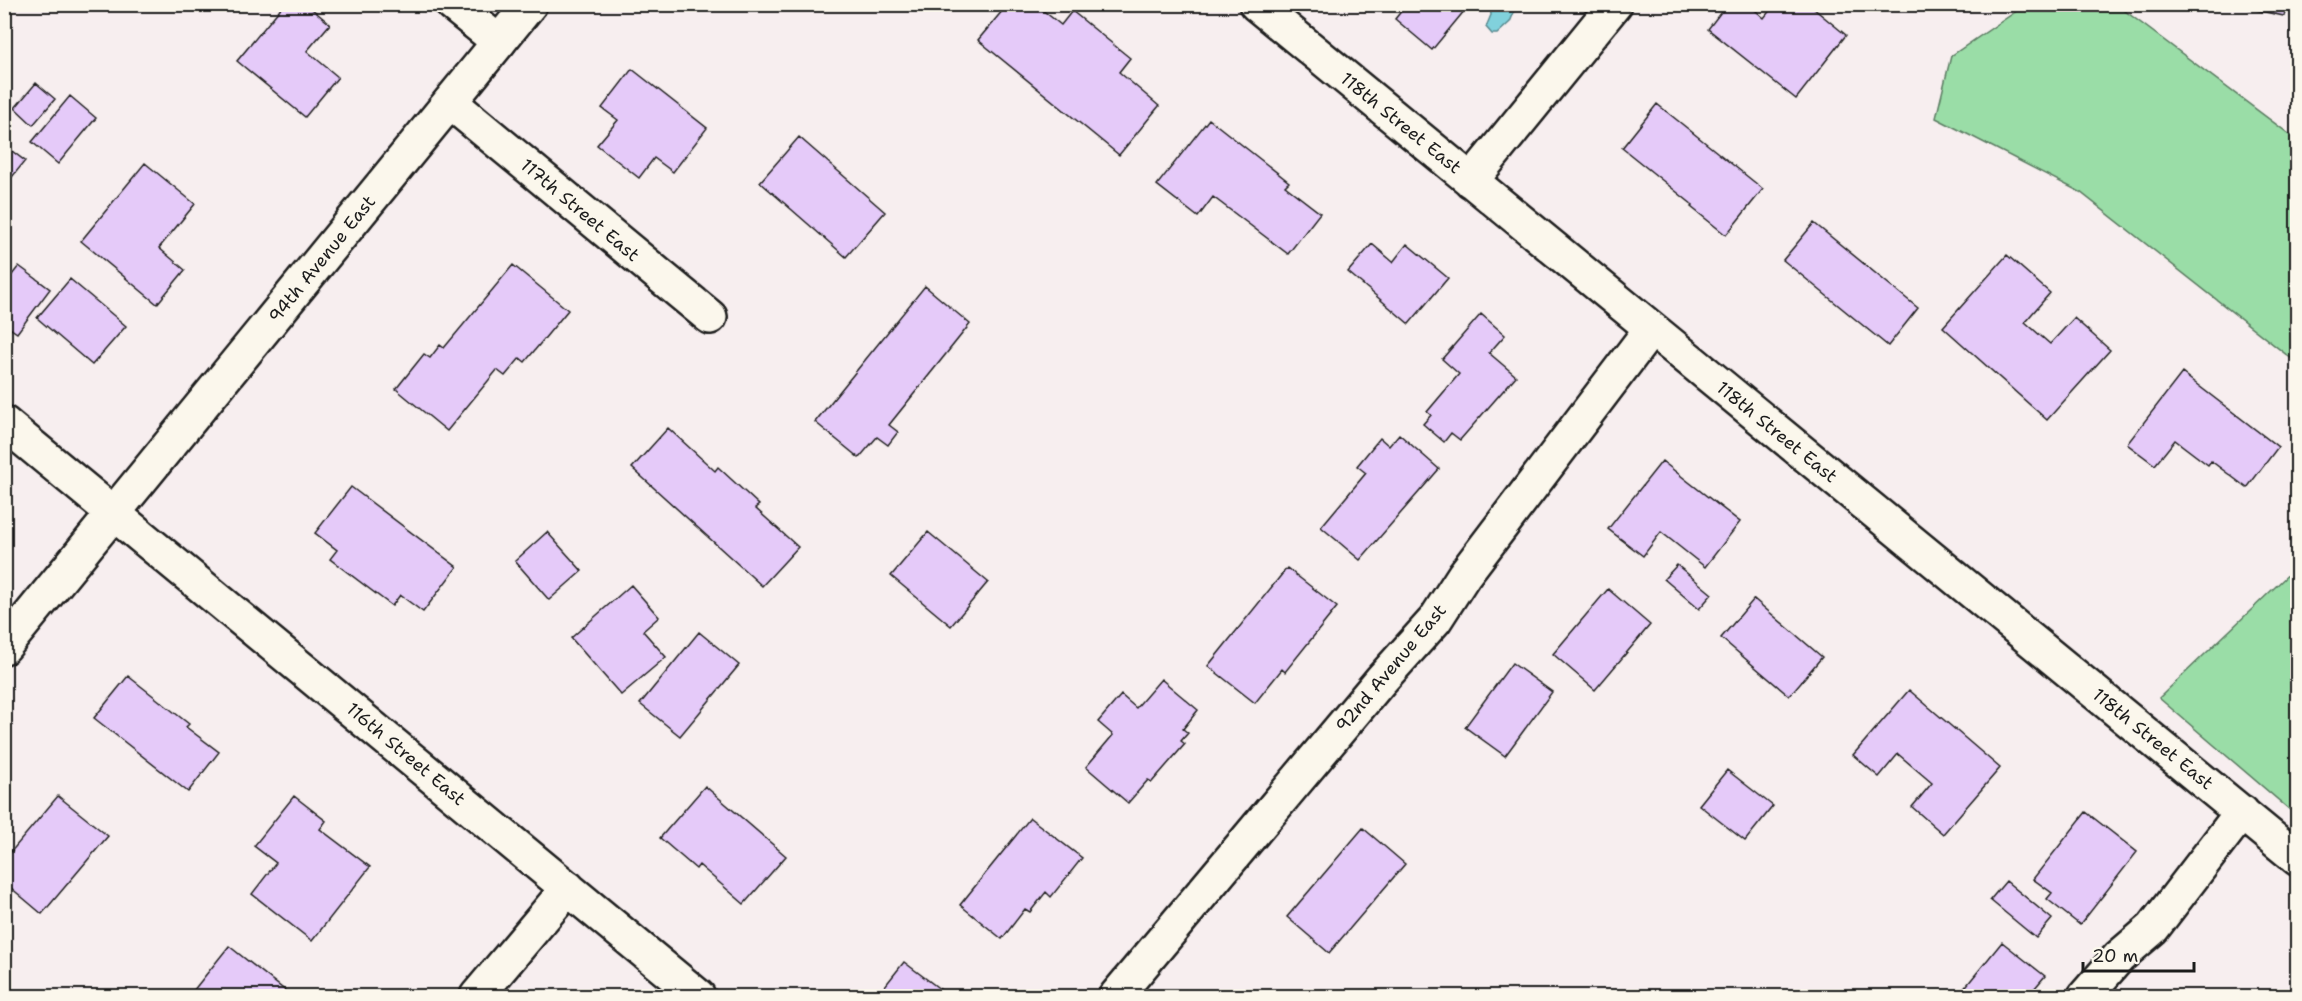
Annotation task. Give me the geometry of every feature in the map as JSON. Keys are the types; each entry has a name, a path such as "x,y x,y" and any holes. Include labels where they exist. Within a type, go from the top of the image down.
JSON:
{"street":[{"path":"452,4 499,42"},
{"name":"94th Avenue East","path":"4,647 530,4"},
{"name":"118th Street East","path":"1256,4 2298,859"},
{"path":"1471,181 1615,4"},
{"name":"117th Street East","path":"450,102 710,317"},
{"name":"92nd Avenue East","path":"1116,996 1435,620 1464,575 1651,329"},
{"name":"116th Street East","path":"4,423 698,996"},
{"path":"2085,996 2119,957 2153,928 2242,812"},
{"path":"477,996 568,888"}],"green space":[{"path":"2027,4 2117,5 2297,140 2297,363 2080,192 1936,118 1951,56"},
{"path":"2297,566 2297,816 2159,698"}],"water":[{"path":"1490,5 1517,5 1510,22 1497,34 1492,34 1486,27 1491,15"}],"building":[{"path":"284,4 306,4 330,24 307,51 338,77 305,117 237,61"},
{"path":"1008,4 1035,4 1061,25 1072,11 1130,58 1119,72 1159,106 1119,155 978,40"},
{"path":"1407,4 1470,4 1432,50 1395,19"},
{"path":"1727,4 1748,4 1764,18 1775,4 1808,4 1846,35 1796,99 1708,29"},
{"path":"2228,4 2287,4 2284,16"},
{"path":"632,69 707,128 673,172 654,158 639,178 597,145 618,120 602,108"},
{"path":"36,83 55,99 33,125 15,108"},
{"path":"70,96 96,118 58,164 32,142"},
{"path":"1657,104 1763,189 1726,235 1691,207 1693,205 1622,148"},
{"path":"1209,119 1289,182 1285,186 1320,213 1288,254 1213,197 1198,217 1157,185"},
{"path":"799,137 885,212 846,257 760,182"},
{"path":"4,145 25,161 4,187"},
{"path":"145,163 195,204 159,248 185,270 157,304 81,241"},
{"path":"1814,223 1918,308 1888,346 1783,260"},
{"path":"1372,244 1393,262 1407,244 1448,278 1409,324 1348,272"},
{"path":"2007,255 2050,293 2025,322 2050,344 2074,318 2110,350 2047,420 1943,327"},
{"path":"513,265 568,310 525,362 520,358 505,376 497,370 447,431 396,389 424,354 430,358 440,345 444,348"},
{"path":"19,266 50,289 17,333 4,324 4,285"},
{"path":"70,279 126,326 92,365 37,318"},
{"path":"925,286 970,324 889,425 898,432 888,445 877,437 859,458 815,422"},
{"path":"1481,314 1505,335 1489,353 1516,376 1460,440 1451,433 1444,442 1423,424 1431,415 1427,412 1459,374 1442,359"},
{"path":"2182,373 2278,447 2247,488 2211,461 2208,465 2175,440 2155,465 2127,444"},
{"path":"668,428 715,471 718,467 759,505 755,508 798,547 762,586 632,468"},
{"path":"1399,434 1439,469 1360,560 1321,527 1366,473 1357,466 1380,438 1389,446"},
{"path":"1662,461 1740,522 1705,567 1661,532 1643,556 1608,529"},
{"path":"351,487 457,567 423,612 400,595 392,606 330,559 337,550 315,533"},
{"path":"547,532 582,571 549,600 515,561"},
{"path":"928,532 988,582 951,626 891,576"},
{"path":"1677,565 1712,594 1699,609 1664,579"},
{"path":"1287,568 1337,607 1285,672 1282,669 1255,703 1208,666"},
{"path":"631,585 659,617 643,631 666,657 621,695 571,638"},
{"path":"1608,589 1650,625 1595,690 1553,654"},
{"path":"1754,599 1822,657 1789,696 1721,638"},
{"path":"699,632 739,665 680,736 640,704"},
{"path":"1512,663 1552,692 1505,756 1465,727"},
{"path":"128,676 189,724 186,727 219,752 188,792 94,718"},
{"path":"1161,679 1198,710 1183,729 1188,733 1181,741 1185,744 1152,782 1148,780 1128,803 1086,767 1113,735 1098,722 1121,695 1136,708"},
{"path":"1909,690 2000,768 1943,834 1912,807 1932,783 1898,754 1879,777 1853,755"},
{"path":"1727,770 1773,806 1745,841 1699,805"},
{"path":"705,786 786,856 744,904 699,865 696,869 660,838"},
{"path":"58,796 108,836 42,914 4,882 4,860"},
{"path":"294,796 326,821 320,829 370,867 312,941 252,894 276,863 254,846"},
{"path":"2086,812 2137,852 2080,925 2047,899 2052,893 2033,879"},
{"path":"1030,818 1082,858 1051,897 1046,892 1030,912 1025,909 1002,939 960,905"},
{"path":"1363,828 1405,864 1329,953 1287,917"},
{"path":"2006,881 2052,919 2036,938 1990,900"},
{"path":"2002,942 2045,976 2028,996 1958,996"},
{"path":"229,946 292,996 189,996"},
{"path":"904,962 949,996 877,996"}]}
